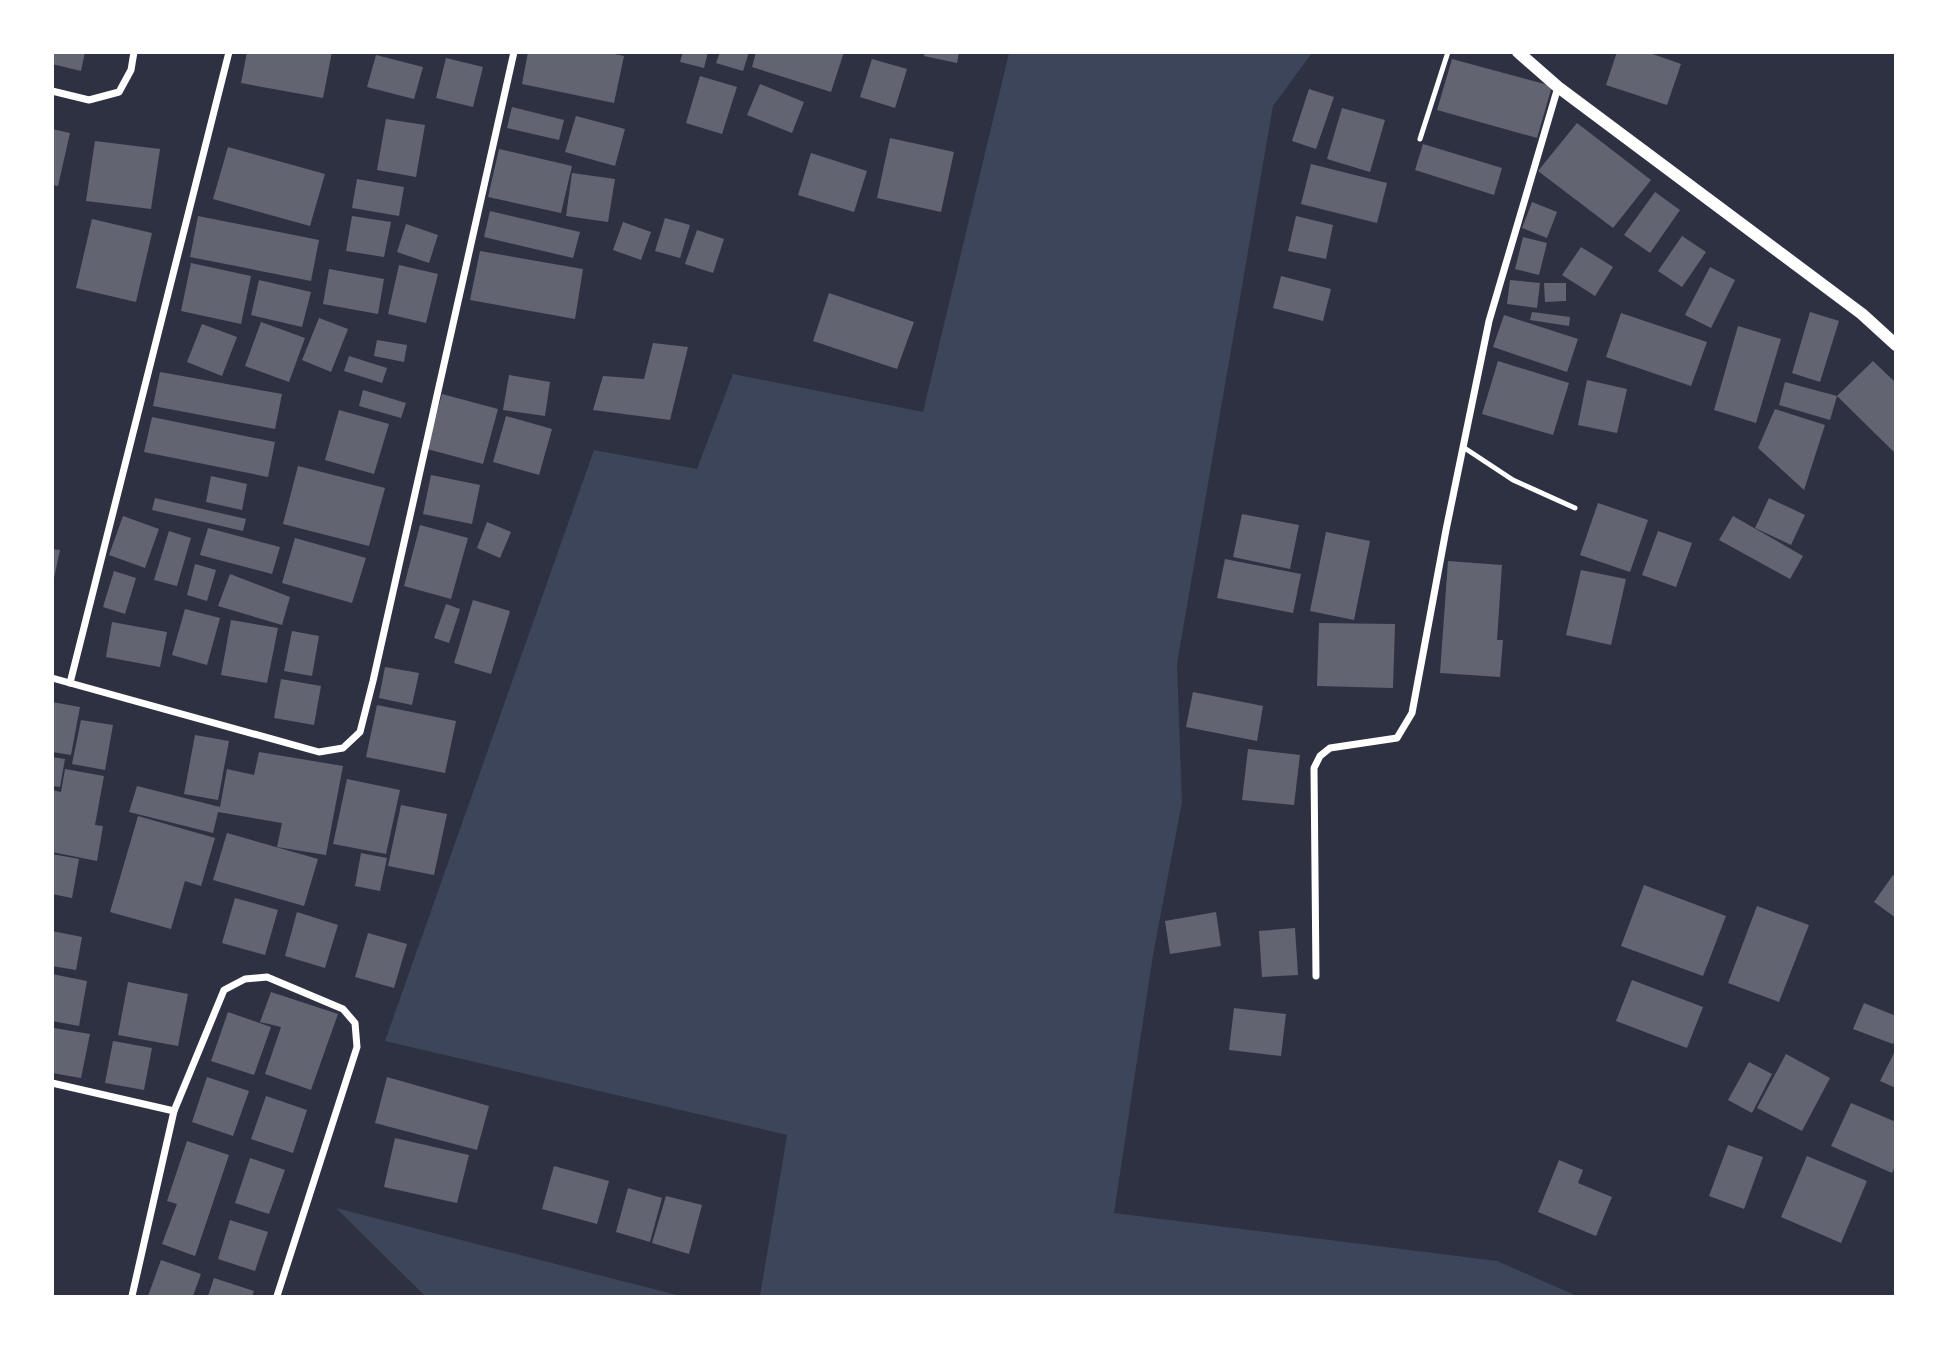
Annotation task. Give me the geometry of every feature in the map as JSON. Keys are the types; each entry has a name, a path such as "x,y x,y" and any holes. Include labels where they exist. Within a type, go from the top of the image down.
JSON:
{"street":[{"path":"52,91 89,100 119,92 131,71 134,52"},
{"path":"70,682 229,52"},
{"path":"52,678 320,752 343,748 360,732 514,52"},
{"path":"1517,52 1558,87 1861,314 1895,345"},
{"path":"1316,976 1314,768 1320,756 1330,748 1397,738 1412,713 1489,321 1558,87"},
{"path":"132,1297 174,1111 224,990 245,979 268,977 343,1009 355,1023 357,1047 277,1297"},
{"path":"52,1083 174,1111"}],"lane":[{"path":"1420,139 1448,52"},
{"path":"1463,447 1513,480 1575,508"}],"shaded area":[{"path":"1009,53 1312,53 1273,106 1177,664 1182,802 1153,955 1114,1213 1497,1261 1577,1296 760,1296 787,1135 385,1041 594,450 697,469 733,374 923,412"},
{"path":"336,1208 681,1296 425,1296"}],"building":[{"path":"52,52 85,52 81,71 52,64"},
{"path":"247,52 332,52 323,98 241,83"},
{"path":"528,52 605,52 624,56 614,103 522,84"},
{"path":"683,52 708,52 704,68 680,62"},
{"path":"720,52 749,52 743,71 716,63"},
{"path":"756,52 844,52 831,92 752,67"},
{"path":"925,52 959,52 957,63 924,56"},
{"path":"1617,52 1647,52 1681,64 1667,105 1606,85"},
{"path":"376,55 423,67 414,99 367,87"},
{"path":"446,58 483,67 473,107 436,98"},
{"path":"872,59 907,69 895,108 860,97"},
{"path":"1452,59 1552,86 1537,138 1437,110"},
{"path":"700,76 737,87 722,134 686,123"},
{"path":"760,84 804,102 792,133 747,115"},
{"path":"1309,89 1334,97 1316,149 1292,141"},
{"path":"512,107 564,120 559,140 507,128"},
{"path":"1342,108 1385,120 1370,172 1327,159"},
{"path":"576,116 625,129 615,166 565,152"},
{"path":"386,119 425,125 416,177 377,170"},
{"path":"1577,123 1651,180 1613,228 1538,171"},
{"path":"52,129 70,133 58,186 52,185"},
{"path":"890,138 954,152 941,212 877,198"},
{"path":"95,141 160,149 151,209 86,201"},
{"path":"1423,144 1502,168 1494,195 1415,170"},
{"path":"228,147 325,174 310,226 213,199"},
{"path":"499,149 572,166 561,213 488,197"},
{"path":"811,153 867,171 854,212 798,195"},
{"path":"1311,164 1387,183 1377,223 1301,204"},
{"path":"572,173 615,179 608,222 566,216"},
{"path":"357,179 404,187 399,216 352,208"},
{"path":"1655,192 1680,210 1650,253 1624,235"},
{"path":"1532,202 1557,212 1547,238 1522,228"},
{"path":"490,211 580,232 573,258 484,237"},
{"path":"198,216 319,240 311,281 190,257"},
{"path":"352,216 391,222 384,257 346,251"},
{"path":"1296,216 1333,225 1326,259 1288,251"},
{"path":"665,218 690,225 680,258 655,251"},
{"path":"92,219 152,233 136,302 76,288"},
{"path":"623,222 651,232 641,260 613,250"},
{"path":"406,224 438,235 429,263 397,252"},
{"path":"697,230 724,239 713,273 685,264"},
{"path":"1682,236 1706,252 1682,287 1658,271"},
{"path":"1523,237 1547,243 1539,275 1515,269"},
{"path":"1581,247 1613,267 1595,296 1562,275"},
{"path":"480,251 583,269 575,319 470,300"},
{"path":"191,263 251,276 241,324 181,311"},
{"path":"399,265 438,274 426,323 388,314"},
{"path":"1710,267 1735,280 1711,328 1685,315"},
{"path":"329,269 384,279 378,314 323,304"},
{"path":"1281,276 1331,289 1323,321 1273,308"},
{"path":"259,280 311,292 302,327 251,315"},
{"path":"1510,280 1540,283 1537,308 1507,304"},
{"path":"1544,283 1566,283 1566,301 1545,302"},
{"path":"829,293 914,322 897,369 813,341"},
{"path":"1532,312 1570,317 1569,326 1530,320"},
{"path":"1810,312 1839,321 1820,382 1792,373"},
{"path":"1621,313 1707,342 1691,386 1606,357"},
{"path":"1504,315 1578,339 1567,372 1493,347"},
{"path":"319,318 348,329 331,372 302,360"},
{"path":"261,322 305,338 289,382 245,366"},
{"path":"202,324 237,337 222,376 187,362"},
{"path":"1738,326 1781,339 1756,423 1714,410"},
{"path":"377,340 407,345 404,362 374,356"},
{"path":"653,343 688,347 670,420 593,410 603,376 644,379"},
{"path":"349,356 387,368 382,383 344,371"},
{"path":"1498,361 1569,383 1553,435 1482,414"},
{"path":"1873,361 1896,383 1896,454 1837,396"},
{"path":"160,372 282,394 275,429 153,406"},
{"path":"509,375 550,382 545,416 503,410"},
{"path":"1587,380 1627,389 1617,433 1578,425"},
{"path":"1785,382 1837,396 1830,420 1779,405"},
{"path":"363,390 406,403 401,418 359,406"},
{"path":"442,394 498,409 483,464 427,449"},
{"path":"1775,409 1825,425 1804,490 1758,448"},
{"path":"339,410 389,424 374,474 325,460"},
{"path":"506,416 552,429 539,475 493,462"},
{"path":"152,417 275,442 268,477 144,452"},
{"path":"298,466 385,488 369,546 283,524"},
{"path":"431,475 480,485 472,524 423,514"},
{"path":"211,476 247,484 242,510 206,502"},
{"path":"155,498 246,519 243,531 152,510"},
{"path":"1769,498 1805,515 1791,545 1755,528"},
{"path":"1598,503 1648,520 1630,572 1580,555"},
{"path":"1242,514 1299,525 1290,569 1233,557"},
{"path":"123,516 159,529 145,568 109,555"},
{"path":"1733,516 1803,556 1790,579 1719,540"},
{"path":"487,522 511,532 500,558 477,548"},
{"path":"420,525 468,538 451,599 404,586"},
{"path":"208,528 280,547 272,574 200,555"},
{"path":"169,531 191,538 177,586 154,580"},
{"path":"1658,531 1692,543 1676,587 1642,575"},
{"path":"1326,532 1370,541 1354,620 1310,611"},
{"path":"295,538 366,558 352,603 282,583"},
{"path":"52,549 60,550 54,578 52,578"},
{"path":"1225,559 1301,574 1293,613 1217,598"},
{"path":"1448,561 1502,565 1497,640 1503,640 1500,677 1440,673"},
{"path":"195,564 216,570 207,601 187,595"},
{"path":"1581,570 1626,579 1611,645 1566,635"},
{"path":"114,571 136,578 125,614 103,607"},
{"path":"230,574 290,597 282,625 218,606"},
{"path":"473,600 510,611 491,674 454,663"},
{"path":"446,604 460,609 449,643 434,638"},
{"path":"185,609 220,618 207,665 172,655"},
{"path":"231,620 278,628 267,683 221,675"},
{"path":"112,622 167,632 160,667 106,657"},
{"path":"1319,623 1395,624 1393,688 1317,686"},
{"path":"292,631 319,636 312,676 284,671"},
{"path":"385,667 419,673 412,705 379,698"},
{"path":"281,679 321,686 314,725 274,718"},
{"path":"1193,692 1263,706 1257,741 1186,727"},
{"path":"52,702 80,707 71,755 52,752"},
{"path":"377,705 456,721 445,773 366,757"},
{"path":"81,720 113,725 105,770 72,764"},
{"path":"195,735 229,741 218,800 184,794"},
{"path":"1248,749 1300,755 1294,805 1242,800"},
{"path":"259,752 343,766 326,855 277,847 282,823 218,812 213,833 129,812 137,786 220,807 227,769 254,775"},
{"path":"52,757 65,759 60,787 52,786"},
{"path":"65,769 104,776 95,825 103,826 97,861 52,852 52,790 61,792"},
{"path":"347,779 400,790 386,854 333,844"},
{"path":"401,805 447,814 434,875 388,866"},
{"path":"138,816 215,838 201,886 185,881 171,929 110,912"},
{"path":"227,833 318,859 304,906 213,880"},
{"path":"361,853 387,858 380,891 355,886"},
{"path":"52,854 79,859 72,898 52,894"},
{"path":"1893,875 1896,877 1896,918 1874,902"},
{"path":"1644,885 1726,916 1703,976 1621,946"},
{"path":"235,898 278,910 265,955 222,943"},
{"path":"1757,906 1809,925 1779,1002 1728,983"},
{"path":"297,912 338,925 325,968 285,956"},
{"path":"1216,912 1221,946 1170,954 1165,921"},
{"path":"1295,928 1298,975 1262,977 1259,931"},
{"path":"52,931 82,937 76,970 52,966"},
{"path":"368,933 407,944 394,988 355,977"},
{"path":"52,974 87,981 79,1026 52,1021"},
{"path":"1632,980 1703,1007 1687,1048 1616,1021"},
{"path":"128,982 188,994 178,1046 118,1035"},
{"path":"271,992 338,1014 311,1090 265,1074 281,1027 260,1022"},
{"path":"1864,1003 1896,1016 1896,1037 1893,1044 1853,1029"},
{"path":"1234,1008 1286,1014 1281,1056 1229,1050"},
{"path":"228,1012 271,1027 254,1075 211,1061"},
{"path":"54,1028 90,1034 81,1078 52,1073"},
{"path":"113,1041 152,1048 144,1090 105,1083"},
{"path":"1896,1049 1896,1088 1880,1081"},
{"path":"1786,1054 1830,1078 1802,1131 1757,1108"},
{"path":"1749,1062 1772,1074 1752,1113 1728,1100"},
{"path":"207,1077 249,1091 233,1136 192,1122"},
{"path":"387,1077 489,1106 477,1150 375,1123"},
{"path":"266,1096 307,1110 293,1153 251,1139"},
{"path":"1851,1103 1896,1122 1896,1165 1892,1173 1831,1146"},
{"path":"395,1138 469,1155 457,1203 384,1187"},
{"path":"187,1141 229,1155 195,1256 162,1244 177,1204 167,1201"},
{"path":"1728,1145 1763,1157 1744,1209 1709,1196"},
{"path":"1807,1156 1867,1181 1841,1243 1781,1217"},
{"path":"250,1158 285,1170 269,1214 235,1203"},
{"path":"1559,1160 1583,1170 1578,1183 1612,1197 1596,1236 1538,1212"},
{"path":"554,1166 609,1181 597,1224 542,1209"},
{"path":"628,1188 662,1198 650,1242 616,1232"},
{"path":"666,1196 702,1205 689,1254 652,1243"},
{"path":"230,1220 268,1232 255,1271 218,1259"},
{"path":"161,1260 201,1274 193,1296 148,1296"},
{"path":"214,1278 254,1291 252,1296 208,1296"}]}
